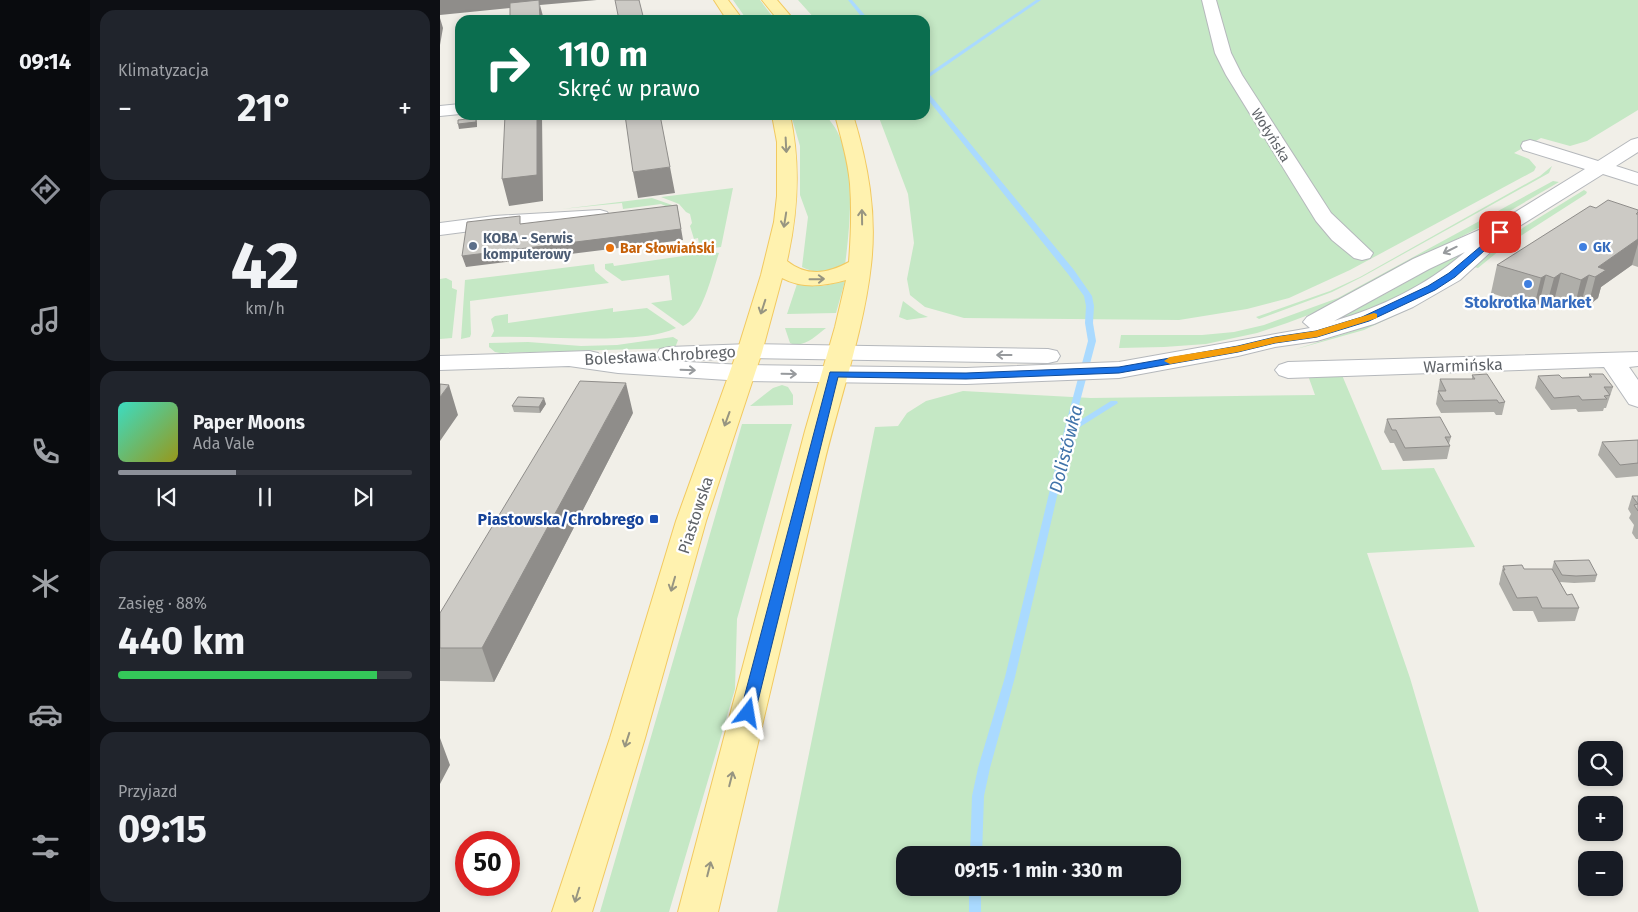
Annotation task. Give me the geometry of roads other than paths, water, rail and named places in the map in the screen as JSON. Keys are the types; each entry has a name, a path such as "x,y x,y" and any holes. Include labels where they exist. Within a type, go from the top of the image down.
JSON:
{"main road":[{"path":"721,0 732,15"},
{"path":"770,0 782,15"},
{"name":"Piastowska","path":"572,912 634,716 691,521 746,362 776,264 785,223 788,191 785,129 782,120"},
{"path":"698,912 836,364 847,327 860,265 862,227 860,183 854,150 845,120"},
{"path":"776,264 783,271 809,280 828,279 844,275 860,265"}],"street":[{"name":"Wołyńska","path":"1209,0 1223,54 1234,75 1324,216 1340,235 1362,253"},
{"path":"440,111 455,109"},
{"name":"Bolesława Chrobrego","path":"440,363 570,359 618,366 746,362 836,364 966,376 1052,364 1121,363 1182,358 1238,349 1341,328 1405,302 1452,275 1510,223 1638,144"},
{"path":"1530,146 1638,179"},
{"path":"440,228 494,222 595,216 622,217"},
{"name":"Warmińska","path":"1288,370 1638,359"},
{"path":"1612,360 1638,399"}],"waterway":[{"name":"Dolistówka","path":"850,0 863,15"},
{"path":"930,75 1039,0"},
{"name":"Dolistówka","path":"930,98 1071,272 1088,296 1092,341 1068,431"},
{"path":"1068,431 1114,403"},
{"name":"Dolistówka","path":"976,846 978,796 984,768 1010,677 1068,431"},
{"name":"Dolistówka","path":"975,896 975,912"}],"place":[{"name":"KOBA - Serwis komputerowy","path":"473,246"},
{"name":"GK","path":"1583,247"},
{"name":"Bar Słowiański","path":"610,248"},
{"name":"Stokrotka Market","path":"1528,284"},
{"name":"Piastowska/Chrobrego","path":"654,519"}]}
